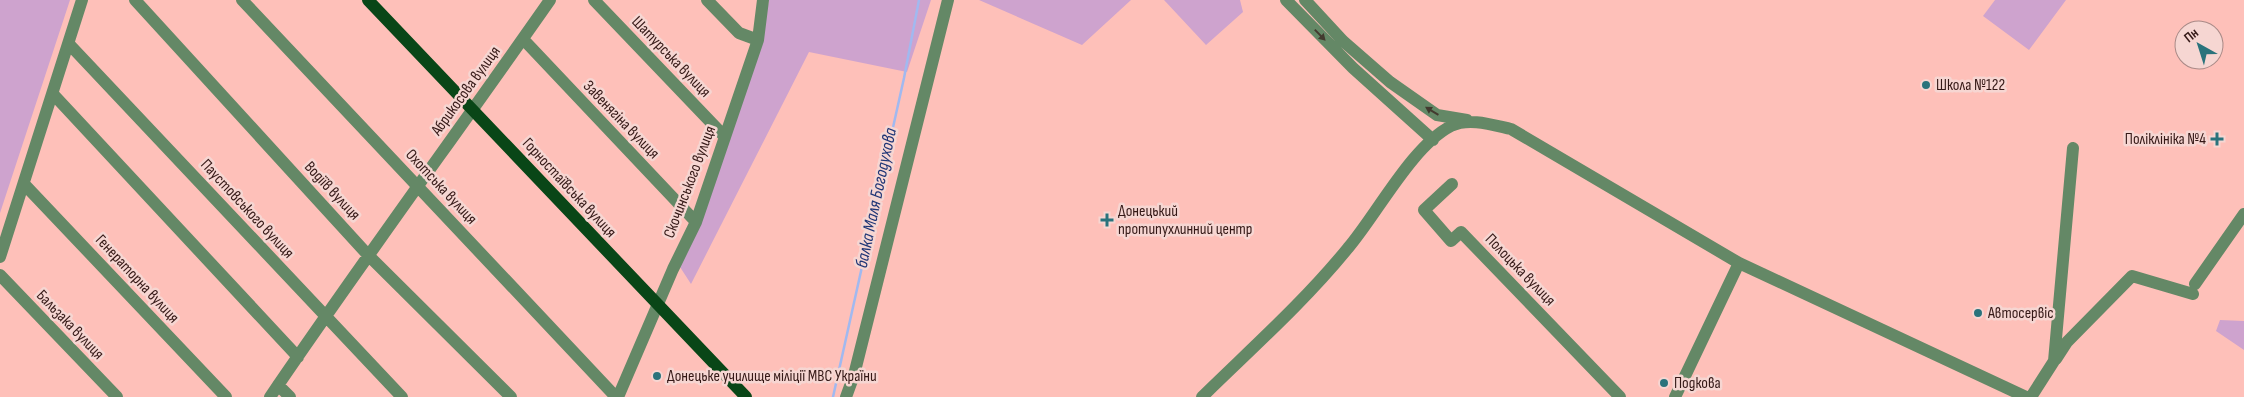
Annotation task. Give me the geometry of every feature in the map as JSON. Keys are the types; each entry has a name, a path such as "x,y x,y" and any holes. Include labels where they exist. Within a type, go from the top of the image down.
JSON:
{"main road":[{"name":"Горностаївська вулиця","path":"368,0 746,397"}],"street":[{"path":"0,257 82,0"},
{"name":"Водіїв вулиця","path":"135,0 368,255 511,397"},
{"name":"Охотська вулиця","path":"242,0 617,397"},
{"name":"Абрикосова вулиця","path":"270,397 417,185 473,110 550,0"},
{"name":"Шатурська вулиця","path":"594,0 725,136"},
{"path":"707,0 739,33 758,40"},
{"name":"Скочинського вулиця","path":"617,397 673,269 696,222 758,40 763,0"},
{"path":"846,397 854,375 948,0"},
{"path":"1286,0 1352,68 1433,140"},
{"path":"1305,0 1344,41 1390,82 1437,115 1511,129 1739,263 2026,397"},
{"name":"Завенягіна вулиця","path":"522,39 696,222"},
{"name":"Паустовського вулиця","path":"68,44 402,397"},
{"path":"53,94 298,357"},
{"path":"1202,397 1306,296 1349,246 1395,183 1433,140 1452,126 1479,122"},
{"path":"2054,361 2074,148"},
{"name":"Генераторна вулиця","path":"24,184 226,397"},
{"name":"Полоцька вулиця","path":"1452,184 1424,210 1451,241 1461,232 1620,397"},
{"path":"2031,397 2067,342 2132,276 2194,289 2244,214"},
{"path":"1675,397 1739,263"},
{"name":"Бальзака вулиця","path":"0,275 117,397"},
{"path":"278,385 290,397"}],"shaded area":[{"path":"0,0 70,0 0,213"},
{"path":"769,0 931,0 907,72 809,52 691,284 680,267 760,43"},
{"path":"979,0 1131,0 1082,45"},
{"path":"1164,0 1240,0 1243,12 1206,45"},
{"path":"1995,0 2066,0 2029,50 1983,16"},
{"path":"2220,320 2244,321 2244,350 2216,331"}],"waterway":[{"name":"балка Маля Богодухова","path":"833,397 904,78 919,0"}],"place":[{"name":"Школа №122","path":"1926,85"},
{"name":"Поліклініка №4","path":"2217,139"},
{"name":"Донецький протипухлинний центр","path":"1107,220"},
{"name":"Автосервіс","path":"1978,313"},
{"name":"Донецьке училище міліції МВС України","path":"657,376"},
{"name":"Подкова","path":"1664,383"}]}
